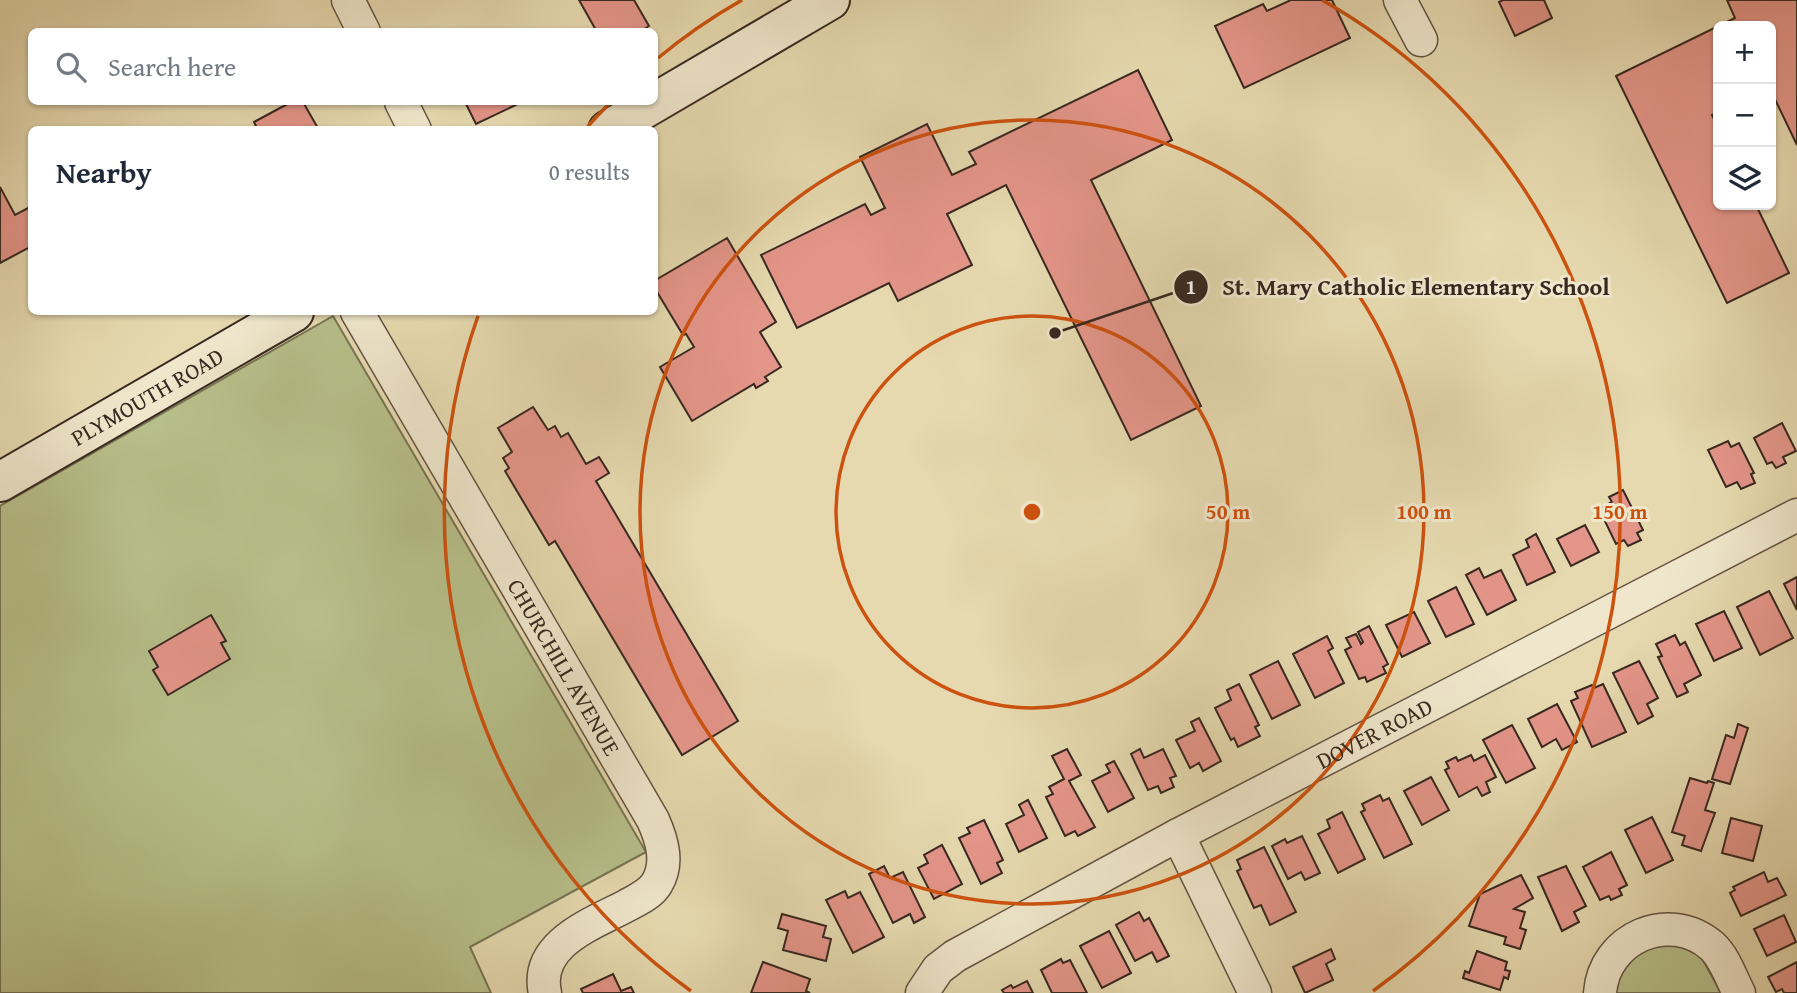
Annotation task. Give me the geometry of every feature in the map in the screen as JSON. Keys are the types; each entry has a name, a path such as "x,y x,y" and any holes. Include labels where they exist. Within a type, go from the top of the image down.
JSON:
{"street":[{"path":"348,0 362,28"},
{"path":"658,100 831,0"},
{"path":"1400,0 1421,40"},
{"path":"402,105 413,126"},
{"path":"614,126 650,105"},
{"name":"PLYMOUTH ROAD","path":"0,482 289,315"},
{"name":"CHURCHILL AVENUE","path":"360,315 653,820 661,841 663,864 657,883 638,900 564,941 550,955 545,965 542,984 545,993"},
{"name":"DOVER ROAD","path":"922,993 938,969 955,956 1178,835 1797,515"},
{"path":"1178,835 1255,993"},
{"path":"1600,993 1606,968 1619,948 1639,935 1667,929 1690,933 1719,953 1739,993"}],"green space":[{"path":"333,316 646,852 470,947 491,993 0,993 0,506"},
{"path":"1662,943 1697,949 1721,993 1615,993 1624,965 1635,956"}],"building":[{"path":"579,0 634,0 649,26 646,28 595,28"},
{"path":"1291,0 1332,0 1350,38 1244,88 1215,26 1263,4 1267,11"},
{"path":"1544,0 1552,18 1515,36 1499,2"},
{"path":"1727,0 1797,0 1797,145 1776,101 1776,21 1729,21 1735,18"},
{"path":"1713,28 1713,210 1758,210 1789,273 1727,303 1616,76"},
{"path":"1138,70 1172,140 1091,180 1201,406 1131,440 1006,185 947,214 972,265 898,301 889,283 797,328 761,255 865,204 871,215 885,208 860,157 927,124 952,175 976,164 969,152"},
{"path":"285,105 305,105 317,126 256,126 254,122"},
{"path":"466,105 516,105 476,124"},
{"path":"0,187 15,215 28,208 28,248 0,263"},
{"path":"727,238 776,322 760,332 781,367 765,377 768,381 756,388 754,384 692,421 660,367 694,347 686,334 683,335 658,294 658,279"},
{"path":"533,407 548,430 555,426 561,437 568,433 586,464 599,457 609,473 596,481 738,721 682,755 555,541 549,545 505,471 509,468 503,458 512,452 498,428"},
{"path":"1782,423 1796,451 1783,457 1786,463 1776,468 1772,462 1767,464 1754,438"},
{"path":"1728,441 1731,447 1739,443 1754,473 1751,474 1755,483 1741,489 1737,482 1726,487 1708,450"},
{"path":"1623,490 1643,530 1637,533 1641,540 1628,546 1624,540 1616,544 1599,509 1612,502 1609,497"},
{"path":"1585,525 1599,552 1571,566 1557,539"},
{"path":"1536,534 1555,572 1527,585 1513,555 1529,547 1526,540"},
{"path":"1479,568 1484,578 1501,570 1516,600 1487,615 1466,575"},
{"path":"1797,577 1797,610 1784,584"},
{"path":"1456,587 1474,624 1446,637 1428,601"},
{"path":"1769,591 1793,638 1760,655 1737,607"},
{"path":"1724,611 1742,648 1714,661 1696,624"},
{"path":"1414,612 1430,643 1402,657 1386,625"},
{"path":"211,615 226,641 221,643 230,659 168,695 153,670 158,667 149,651"},
{"path":"1369,626 1388,664 1383,667 1386,673 1367,682 1365,677 1359,679 1345,650 1351,647 1346,638 1356,634 1361,644 1363,642 1358,632"},
{"path":"1675,635 1680,645 1685,642 1701,675 1684,684 1688,692 1677,697 1658,657 1662,656 1656,644"},
{"path":"1327,636 1333,648 1328,651 1344,683 1315,698 1293,654"},
{"path":"1278,661 1300,705 1272,719 1250,675"},
{"path":"1639,661 1658,698 1647,704 1653,716 1638,724 1613,673"},
{"path":"1239,684 1259,725 1255,727 1260,736 1238,747 1234,738 1231,740 1215,708 1231,700 1227,690"},
{"path":"1603,684 1626,732 1592,747 1571,701 1578,698 1575,692"},
{"path":"1557,704 1577,742 1562,750 1556,739 1542,747 1528,719"},
{"path":"1199,718 1221,761 1203,771 1199,763 1190,768 1176,740 1195,731 1191,722"},
{"path":"1738,724 1748,728 1730,784 1712,779 1726,735 1734,738"},
{"path":"1512,725 1535,768 1506,783 1483,740"},
{"path":"1067,749 1081,775 1069,781 1095,827 1078,836 1075,831 1065,836 1046,797 1053,794 1049,787 1064,779 1052,756"},
{"path":"1140,749 1144,758 1163,749 1176,776 1170,778 1174,787 1161,793 1158,786 1148,790 1131,754"},
{"path":"1471,755 1474,761 1485,755 1496,777 1486,782 1490,792 1482,796 1477,787 1459,797 1445,770 1449,768 1446,762 1456,757 1458,761"},
{"path":"1114,761 1134,798 1108,812 1092,781 1110,772 1106,765"},
{"path":"1431,777 1449,810 1422,825 1404,791"},
{"path":"1690,778 1714,783 1705,810 1715,813 1701,851 1682,845 1685,836 1672,832"},
{"path":"1380,795 1383,801 1389,798 1412,844 1384,858 1361,812 1365,810 1362,804"},
{"path":"1028,800 1047,838 1019,852 1006,824 1024,815 1019,805"},
{"path":"1342,812 1365,859 1338,873 1318,834 1330,828 1327,820"},
{"path":"1652,817 1673,860 1646,873 1625,830"},
{"path":"1731,818 1762,826 1753,861 1722,853"},
{"path":"984,820 1003,860 997,863 1002,873 981,884 959,838 970,833 967,828"},
{"path":"1302,836 1320,873 1305,880 1301,872 1288,879 1272,846 1285,839 1287,843"},
{"path":"942,845 962,884 934,899 918,868 928,863 924,855"},
{"path":"1264,847 1296,912 1270,925 1261,905 1254,908 1237,871 1241,869 1237,860"},
{"path":"1611,852 1627,885 1619,889 1622,895 1611,900 1609,896 1600,900 1583,867"},
{"path":"884,866 890,878 903,872 925,917 914,923 910,914 893,923 869,874"},
{"path":"1566,866 1586,906 1574,912 1579,922 1562,931 1538,877"},
{"path":"1764,872 1768,882 1777,878 1786,895 1741,916 1730,893 1735,890 1733,887"},
{"path":"1521,875 1533,898 1514,909 1525,912 1520,928 1526,930 1520,949 1504,944 1506,937 1469,926 1480,894"},
{"path":"845,891 848,898 860,892 884,937 853,953 826,900"},
{"path":"1139,912 1144,921 1149,918 1169,956 1157,962 1152,952 1135,961 1116,925"},
{"path":"782,914 826,926 823,937 831,939 826,961 783,950 788,931 778,928"},
{"path":"1784,915 1796,942 1767,956 1754,929"},
{"path":"1109,931 1131,973 1102,988 1080,946"},
{"path":"1331,949 1335,959 1326,964 1333,980 1305,993 1293,967"},
{"path":"1477,951 1507,962 1505,970 1510,971 1508,979 1504,977 1500,990 1463,978 1465,971 1469,973"},
{"path":"1061,959 1063,963 1070,960 1087,993 1052,993 1041,970"},
{"path":"763,962 810,979 806,991 810,993 751,993"},
{"path":"1797,962 1797,993 1784,993 1782,989 1776,992 1768,977"},
{"path":"613,974 621,991 631,987 634,993 583,993 581,989"},
{"path":"1027,981 1033,993 1004,993 1002,990 1011,985 1013,988"}],"place":[{"name":"St. Mary Catholic Elementary School","path":"1055,333"}]}
